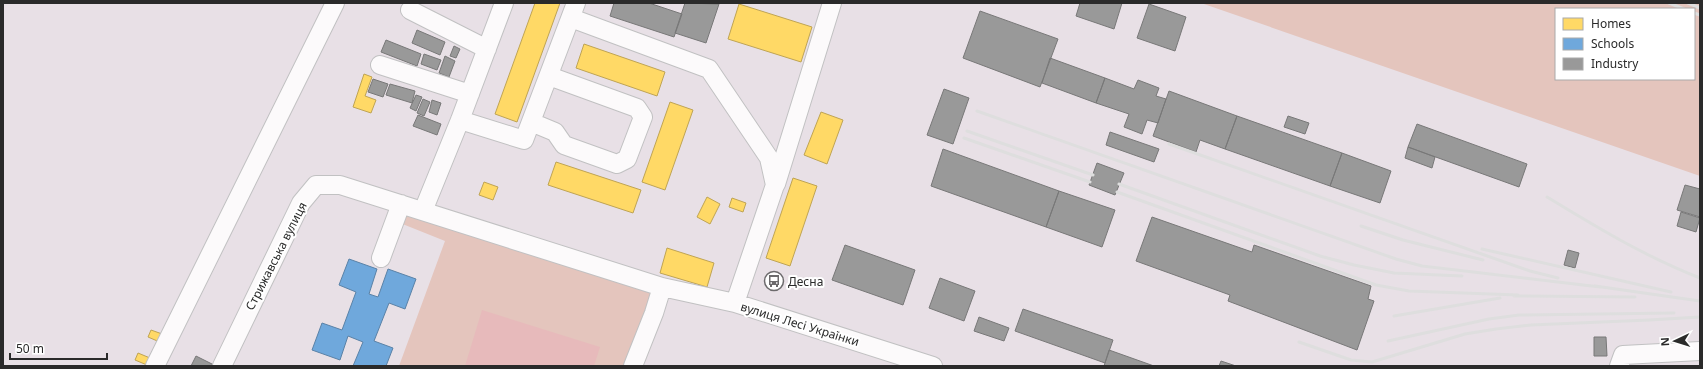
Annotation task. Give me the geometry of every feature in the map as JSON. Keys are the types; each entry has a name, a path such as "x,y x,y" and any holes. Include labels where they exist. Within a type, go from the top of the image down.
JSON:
{"street":[{"path":"154,366 335,3"},
{"path":"423,211 460,120 504,3"},
{"name":"вулиця Лесі Українки","path":"832,3 776,185 735,304 932,366"},
{"path":"410,10 487,49"},
{"path":"460,120 524,140 574,11 709,69 769,158 776,185"},
{"path":"380,65 470,94"},
{"path":"531,122 555,132 564,145 617,164 627,159 643,117 637,108 549,76"},
{"name":"Стрижавська вулиця","path":"222,366 301,203 316,185 340,185 662,287 735,304"},
{"path":"381,258 401,204"},
{"path":"633,366 654,313 662,287"},
{"path":"1619,366 1623,355 1700,351"}],"shaded area":[{"path":"1201,3 1700,3 1700,176"},
{"path":"401,204 662,287 633,366 399,366 445,241 395,221"},
{"path":"482,310 600,347 594,366 465,366"}],"building: Homes":[{"path":"535,3 560,3 517,122 495,114"},
{"path":"739,4 812,27 801,62 728,39"},
{"path":"584,44 665,72 657,96 576,68"},
{"path":"364,74 372,77 365,96 376,100 371,113 353,107"},
{"path":"670,102 693,110 665,190 642,182"},
{"path":"821,112 843,120 827,164 804,155"},
{"path":"556,162 641,190 633,213 548,185"},
{"path":"793,178 817,186 790,266 766,258"},
{"path":"484,182 498,187 493,200 479,195"},
{"path":"707,197 720,204 710,224 697,217"},
{"path":"732,198 746,203 743,212 729,207"},
{"path":"667,248 714,263 707,287 660,273"},
{"path":"151,330 165,335 162,343 148,337"},
{"path":"138,353 150,358 147,365 135,360"}],"building: Schools":[{"path":"349,259 377,269 369,294 378,297 388,269 416,279 405,309 389,303 374,341 393,348 386,366 353,366 363,342 348,336 340,360 312,350 322,323 342,330 356,292 339,285"}],"building: Industry":[{"path":"614,3 649,3 682,14 674,37 610,16"},
{"path":"685,3 719,4 706,43 675,33"},
{"path":"1080,3 1122,3 1114,29 1076,16"},
{"path":"1149,4 1186,17 1175,51 1137,38"},
{"path":"980,11 1058,39 1040,87 963,58"},
{"path":"417,30 445,42 440,55 412,43"},
{"path":"386,40 421,54 417,66 381,52"},
{"path":"454,46 460,49 456,58 450,56"},
{"path":"424,54 441,60 437,70 421,64"},
{"path":"445,56 455,61 449,77 439,73"},
{"path":"1050,58 1105,78 1096,103 1042,83"},
{"path":"1105,78 1134,89 1138,80 1159,88 1156,96 1166,99 1158,123 1147,120 1142,134 1124,127 1129,114 1096,103"},
{"path":"373,79 388,84 383,97 368,92"},
{"path":"390,84 415,91 412,103 386,95"},
{"path":"944,89 969,98 953,144 927,135"},
{"path":"1169,91 1237,116 1225,149 1200,140 1196,152 1153,136"},
{"path":"416,95 422,97 416,111 410,108"},
{"path":"423,99 430,102 424,116 417,113"},
{"path":"432,100 441,103 437,115 429,112"},
{"path":"418,115 441,124 437,135 413,126"},
{"path":"1237,116 1342,153 1330,186 1225,149"},
{"path":"1288,116 1309,123 1305,134 1284,127"},
{"path":"1417,124 1527,164 1519,187 1408,147"},
{"path":"1110,132 1159,149 1154,162 1106,145"},
{"path":"1408,147 1435,157 1432,168 1405,158"},
{"path":"943,149 1059,191 1046,227 931,186"},
{"path":"1342,153 1391,171 1380,203 1330,186"},
{"path":"1097,163 1124,173 1115,195 1089,185"},
{"path":"1685,185 1700,189 1700,217 1677,210"},
{"path":"1059,191 1115,210 1102,247 1046,227"},
{"path":"1681,212 1700,218 1696,232 1677,226"},
{"path":"1152,217 1252,252 1254,245 1371,286 1368,299 1374,301 1357,350 1228,301 1230,295 1136,261"},
{"path":"845,245 915,270 903,305 832,280"},
{"path":"1568,250 1579,253 1575,268 1564,265"},
{"path":"940,278 975,291 964,321 929,308"},
{"path":"1023,309 1113,340 1105,363 1015,331"},
{"path":"979,317 1009,328 1004,341 974,331"},
{"path":"1594,337 1606,337 1607,356 1594,356"},
{"path":"1109,350 1154,366 1104,366"},
{"path":"196,356 214,365 214,366 191,366"},
{"path":"1221,361 1236,366 1219,366"}],"railway":[{"path":"1669,3 1682,8"},
{"path":"1688,3 1700,8"},
{"path":"1695,13 1700,15"},
{"path":"977,111 1396,259 1422,266 1600,287"},
{"path":"967,131 1093,175"},
{"path":"964,138 1090,182"},
{"path":"1169,144 1530,271 1558,278"},
{"path":"1119,184 1320,256 1394,273 1462,276"},
{"path":"1117,192 1376,285 1409,291 1518,295"},
{"path":"1547,197 1640,251 1700,278"},
{"path":"1361,226 1403,240 1483,260"},
{"path":"1482,249 1671,292"},
{"path":"1595,286 1700,301"},
{"path":"1514,296 1635,297"},
{"path":"1394,316 1500,298"},
{"path":"1388,341 1489,319 1519,315 1674,313"},
{"path":"1299,342 1351,360 1372,362 1465,334 1496,329 1531,325 1700,317"}],"place":[{"name":"Десна","path":"774,281"}]}
